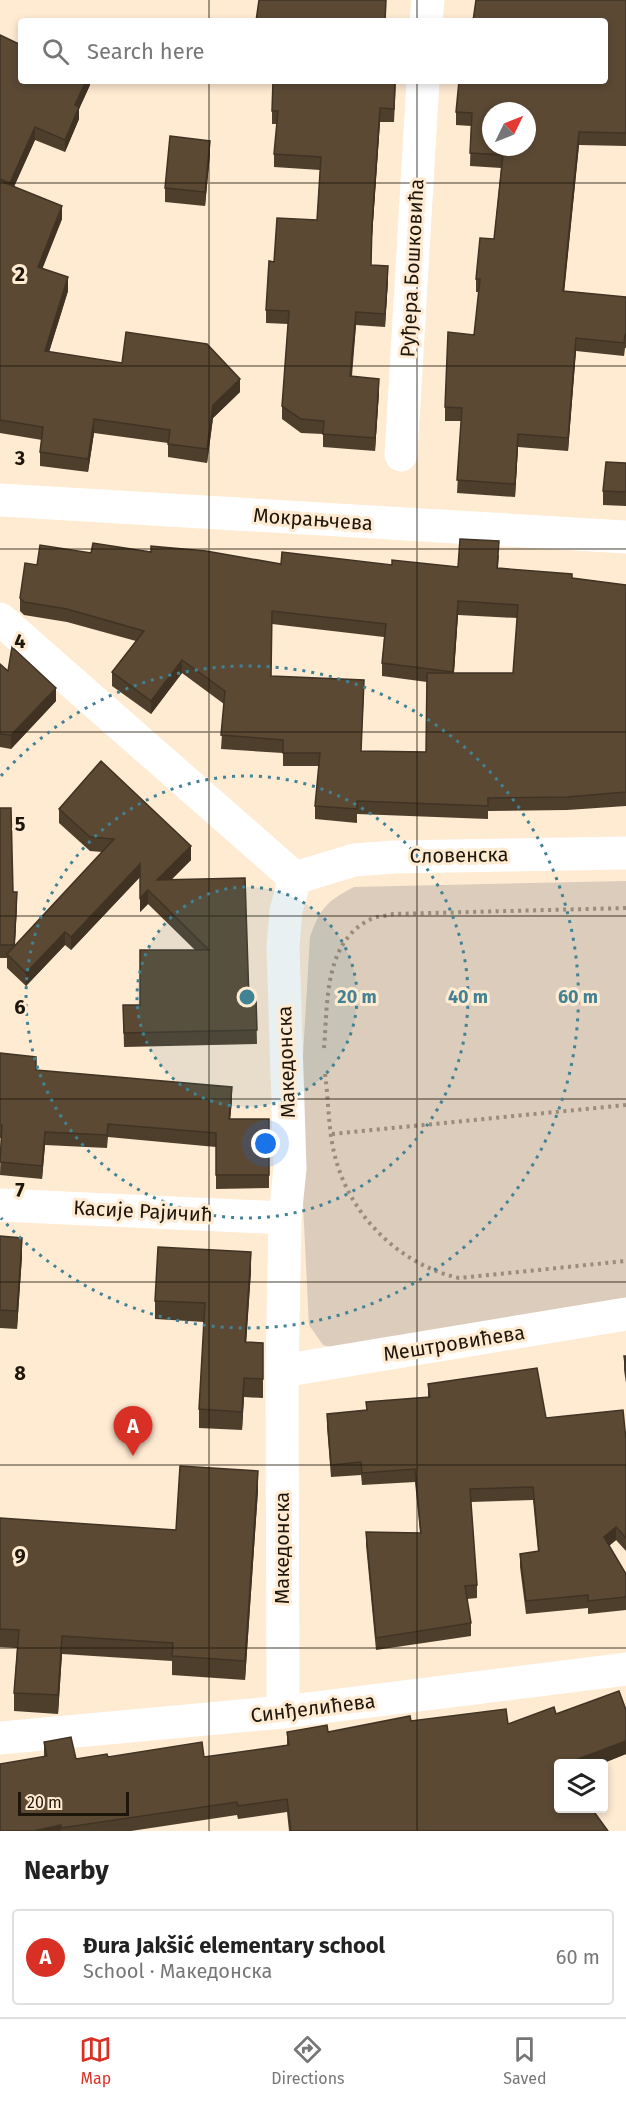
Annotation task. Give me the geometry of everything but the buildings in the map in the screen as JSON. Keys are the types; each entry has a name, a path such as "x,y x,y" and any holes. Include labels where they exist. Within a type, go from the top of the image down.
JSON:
{"street":[{"path":"426,18 428,0"},
{"name":"Руђера Бошковића","path":"401,455 423,84"},
{"name":"Мокрањчева","path":"0,500 626,537"},
{"path":"0,620 295,878"},
{"name":"Словенска","path":"295,878 354,860 395,857 626,853"},
{"name":"Македонска","path":"283,1712 282,1371 285,1218 290,1168 283,947 286,911 295,878"},
{"name":"Касије Рајичић","path":"0,1205 285,1218"},
{"name":"Мештровићева","path":"282,1371 626,1314"},
{"name":"Синђелићева","path":"0,1738 283,1712 626,1670"}],"path":[{"path":"323,1058 332,966 341,945 370,919 393,914 626,908"},
{"path":"325,1068 336,1161 361,1215 396,1248 435,1273 459,1278 626,1262"},
{"path":"332,1134 626,1105"}],"shaded area":[{"path":"626,881 626,1304 335,1348 323,1345 309,1325 299,1123 310,937 321,912 331,901 354,887"}],"place":[{"name":"Đura Jakšić elementary school","path":"133,1456"}]}
